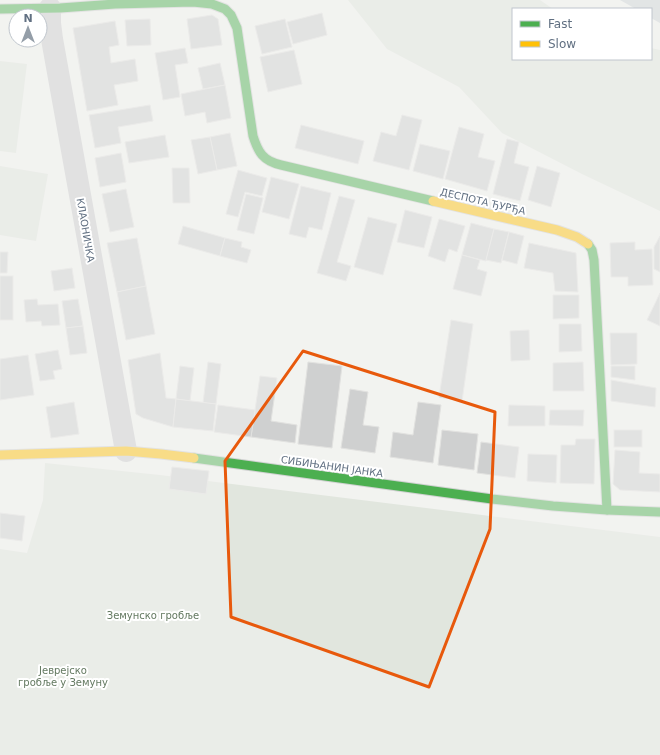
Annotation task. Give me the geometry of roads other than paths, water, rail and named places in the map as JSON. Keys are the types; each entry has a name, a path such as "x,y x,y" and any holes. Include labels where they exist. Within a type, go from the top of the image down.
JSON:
{"street":[{"name":"ДЕСПОТА ЂУРЂА","path":"50,8 115,4 193,2 219,6 231,15 237,28 252,128 257,146 265,160 284,166 557,230 583,240 590,246 594,269 607,510"},
{"path":"0,10 50,8"},
{"name":"КЛАОНИЧКА","path":"50,8 50,23 54,47 126,451"},
{"name":"СИБИЊАНИН ЈАНКА","path":"0,455 126,451 168,455 553,506 660,512"}],"park label":[{"name":"Земунско гробље","path":"153,615"},
{"name":"Јеврејско гробље у Земуну","path":"63,676"}]}
